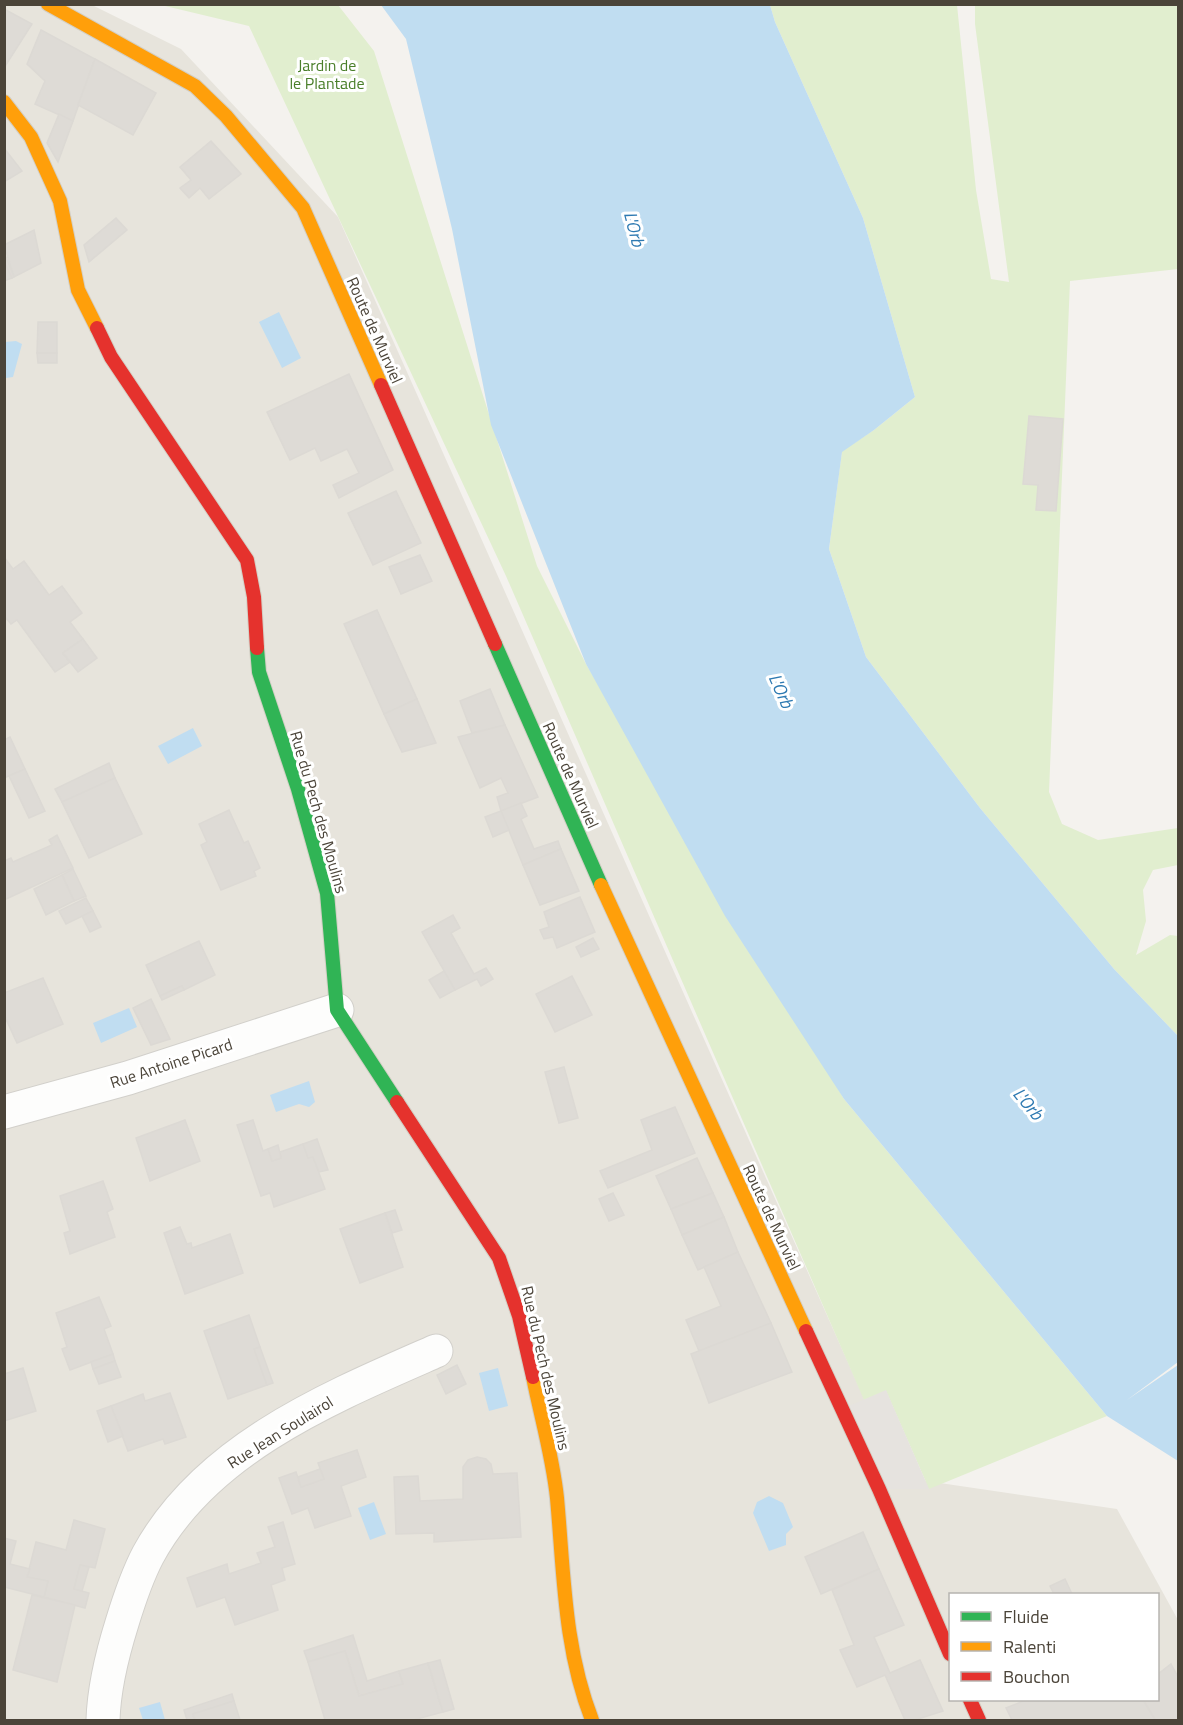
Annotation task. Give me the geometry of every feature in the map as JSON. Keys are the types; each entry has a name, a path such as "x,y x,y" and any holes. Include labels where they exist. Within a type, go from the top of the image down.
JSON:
{"main road":[{"name":"Route de Murviel","path":"48,4 195,86 226,116 303,208 601,884 879,1489 949,1649"},
{"name":"Rue du Pech des Moulins","path":"4,102 31,137 60,201 78,290 111,357 247,560 254,597 259,672 297,789 327,893 337,1010 499,1258 512,1289 522,1323 556,1495 564,1619 579,1692 592,1720"},
{"path":"970,1701 979,1720"}],"street":[{"name":"Rue Antoine Picard","path":"4,1112 128,1078 337,1010"},
{"name":"Rue Jean Soulairol","path":"103,1720 109,1669 130,1595 148,1554 171,1520 198,1490 224,1465 259,1441 364,1383 436,1351"}],"shaded area":[{"path":"5,5 92,5 181,49 338,217 899,1477 1117,1509 1178,1620 1178,1720 5,1720"},
{"path":"886,1390 929,1489 879,1489 842,1409"}],"green space":[{"name":"Jardin de le Plantade","path":"161,5 338,5 374,51 537,566 586,664 844,1099 1107,1416 929,1489 886,1391 864,1400 506,576 249,26"},
{"path":"770,5 957,5 976,190 991,279 1009,282 975,24 975,5 1178,5 1178,269 1070,281 1049,792 1062,824 1098,840 1178,828 1178,865 1153,870 1143,890 1146,921 1136,955 1170,935 1178,936 1178,1036 1114,969 980,808 866,657 829,549 842,451 874,430 915,397 863,218 775,22"}],"water":[{"name":"L'Orb","path":"381,5 770,5 775,22 863,218 915,397 842,452 829,549 866,657 980,808 1114,969 1178,1036 1178,1362 1127,1400 1178,1365 1178,1461 1107,1416 844,1099 725,916 586,664 491,425 452,229 406,39"},
{"path":"279,312 301,358 282,368 259,322"},
{"path":"16,341 22,344 13,377 6,378 5,342"},
{"path":"193,728 202,746 168,764 158,746"},
{"path":"129,1008 137,1027 101,1043 93,1023"},
{"path":"309,1081 315,1102 309,1107 299,1104 276,1112 270,1095"},
{"path":"498,1368 508,1406 489,1411 479,1373"},
{"path":"769,1496 783,1503 793,1527 786,1534 786,1545 769,1551 753,1513 757,1502"},
{"path":"374,1502 386,1534 370,1540 358,1508"},
{"path":"160,1702 165,1720 143,1720 139,1708"}],"building":[{"path":"4,9 32,24 4,68"},
{"path":"41,30 95,59 73,121 35,104 45,81 27,64"},
{"path":"95,59 156,93 133,135 78,105"},
{"path":"59,114 73,121 58,162 47,143"},
{"path":"211,141 241,174 209,199 200,188 189,198 180,188 191,180 180,167"},
{"path":"4,148 22,171 4,182"},
{"path":"116,218 127,230 89,262 84,245"},
{"path":"34,230 41,263 14,277 4,245"},
{"path":"4,252 14,277 12,278 4,262"},
{"path":"4,262 12,278 4,281"},
{"path":"38,322 57,322 57,353 37,353"},
{"path":"37,353 57,353 57,363 38,363"},
{"path":"349,374 393,470 339,498 333,485 359,473 347,449 321,461 315,448 290,460 267,412"},
{"path":"1029,416 1063,419 1056,511 1036,510 1038,485 1023,484"},
{"path":"396,491 421,543 373,565 348,513"},
{"path":"420,555 432,581 401,594 389,567"},
{"path":"4,557 13,569 24,561 49,595 62,586 82,613 70,622 83,639 63,653 70,662 55,672 17,620 11,624 4,616"},
{"path":"377,610 417,699 384,714 344,624"},
{"path":"83,639 97,658 78,672 63,653"},
{"path":"490,689 505,725 472,733 460,701"},
{"path":"417,699 436,743 402,752 384,714"},
{"path":"505,725 538,797 501,811 497,797 508,793 501,778 480,788 458,737"},
{"path":"10,737 25,769 4,778 4,740"},
{"path":"109,763 115,778 62,802 55,789"},
{"path":"25,769 45,811 29,818 9,776"},
{"path":"115,778 142,834 89,858 62,802"},
{"path":"521,803 527,816 521,819 534,849 558,841 561,849 523,865 501,811"},
{"path":"229,810 244,843 248,841 260,868 254,871 256,876 221,890 201,845 207,842 199,824"},
{"path":"501,811 509,830 493,837 485,817"},
{"path":"57,835 73,868 4,900 4,861 11,858 13,862 52,845 49,840"},
{"path":"561,849 579,891 540,905 523,865"},
{"path":"73,869 86,896 74,901 62,875"},
{"path":"62,875 74,901 46,915 34,889"},
{"path":"580,897 595,932 557,948 553,937 544,939 540,930 549,927 544,912"},
{"path":"86,898 93,911 66,924 59,911"},
{"path":"93,911 101,927 90,932 82,916"},
{"path":"453,915 460,928 451,933 474,974 486,968 493,979 481,986 477,979 455,990 422,932"},
{"path":"593,938 599,949 581,957 576,947"},
{"path":"199,941 215,975 184,990 182,986 160,996 146,965"},
{"path":"444,971 455,990 440,998 429,980"},
{"path":"572,976 592,1015 555,1032 536,994"},
{"path":"43,978 63,1024 17,1043 4,1015 4,993"},
{"path":"182,986 184,990 162,1000 160,996"},
{"path":"151,999 170,1039 151,1045 133,1008"},
{"path":"564,1067 578,1118 559,1123 545,1072"},
{"path":"675,1107 695,1153 608,1188 600,1171 652,1150 641,1120"},
{"path":"185,1120 200,1161 150,1181 136,1138"},
{"path":"253,1120 263,1151 268,1149 272,1161 281,1158 280,1152 303,1144 308,1158 313,1157 325,1189 274,1207 270,1193 261,1196 237,1125"},
{"path":"317,1139 328,1170 319,1172 313,1157 308,1158 303,1144"},
{"path":"278,1145 281,1158 272,1161 268,1149"},
{"path":"697,1158 713,1193 671,1209 656,1176"},
{"path":"103,1181 113,1209 107,1212 115,1237 70,1254 64,1233 70,1231 60,1196"},
{"path":"613,1193 624,1215 609,1221 599,1199"},
{"path":"713,1193 724,1217 682,1235 671,1209"},
{"path":"395,1210 402,1230 392,1233 385,1213"},
{"path":"385,1213 403,1267 360,1283 340,1229"},
{"path":"724,1217 738,1252 698,1270 682,1235"},
{"path":"180,1227 187,1244 191,1243 192,1248 230,1234 243,1273 185,1294 164,1233"},
{"path":"738,1252 771,1323 699,1351 686,1320 721,1306 704,1267"},
{"path":"99,1297 111,1326 104,1329 113,1354 70,1370 62,1349 67,1347 56,1313"},
{"path":"249,1315 260,1347 254,1349 267,1385 228,1399 204,1331"},
{"path":"771,1323 792,1372 709,1403 691,1354"},
{"path":"260,1347 273,1383 267,1385 254,1349"},
{"path":"113,1354 115,1361 93,1369 91,1362"},
{"path":"115,1361 121,1377 99,1384 93,1369"},
{"path":"457,1365 466,1384 446,1394 437,1375"},
{"path":"23,1368 36,1411 4,1421 4,1374"},
{"path":"170,1393 186,1437 165,1444 163,1439 128,1451 111,1406 143,1394 145,1401"},
{"path":"111,1406 123,1436 108,1442 97,1411"},
{"path":"357,1450 366,1477 341,1486 351,1516 315,1528 308,1508 292,1514 279,1478 296,1472 301,1487 324,1479 318,1463"},
{"path":"477,1457 486,1459 491,1464 493,1474 517,1473 521,1537 434,1542 434,1533 396,1534 394,1477 418,1476 420,1501 463,1499 463,1467 468,1460"},
{"path":"320,1469 324,1479 301,1487 298,1477"},
{"path":"74,1520 105,1529 95,1568 80,1565 74,1589 89,1593 85,1608 44,1597 48,1581 27,1577 36,1542 66,1550"},
{"path":"283,1522 295,1564 282,1568 285,1580 271,1585 278,1610 235,1625 225,1597 197,1607 187,1578 227,1564 229,1574 261,1563 257,1553 275,1547 268,1527"},
{"path":"863,1532 879,1569 821,1594 805,1557"},
{"path":"4,1538 16,1541 10,1564 30,1569 27,1577 48,1581 44,1597 4,1587"},
{"path":"80,1565 89,1567 82,1591 74,1589"},
{"path":"879,1569 904,1625 874,1637 890,1673 920,1660 943,1711 915,1720 905,1720 885,1675 857,1687 840,1650 854,1645 832,1590"},
{"path":"1065,1579 1072,1593 1054,1593 1050,1586"},
{"path":"32,1595 75,1605 57,1682 13,1670"},
{"path":"353,1635 367,1681 399,1671 403,1684 359,1696 345,1651 308,1662 304,1651"},
{"path":"345,1651 359,1696 403,1684 399,1671 428,1663 443,1712 413,1720 325,1720 308,1662"},
{"path":"440,1660 454,1709 443,1712 428,1663"},
{"path":"1171,1664 1178,1677 1178,1720 1155,1720 1144,1701 1159,1701 1159,1673"},
{"path":"232,1694 234,1701 193,1714 195,1720 187,1720 184,1710"},
{"path":"234,1701 240,1720 195,1720 193,1714"},
{"path":"1024,1701 1144,1701 1155,1720 1012,1720 1006,1708"}],"traffic: fast":[{"path":"495,644 601,885"},
{"path":"257,648 259,672 298,789 327,893 337,1010 397,1102"}],"traffic: slow":[{"path":"48,4 195,86 226,116 303,208 381,385"},
{"path":"4,102 31,137 60,201 78,290 97,328"},
{"path":"601,885 806,1331"},
{"path":"533,1377 555,1483 570,1638 592,1720"}],"traffic: jam":[{"path":"97,328 111,357 247,560 254,597 257,648"},
{"path":"381,385 495,644"},
{"path":"397,1102 499,1258 519,1316 533,1377"},
{"path":"806,1331 879,1489 949,1652"},
{"path":"970,1701 979,1720"}]}
